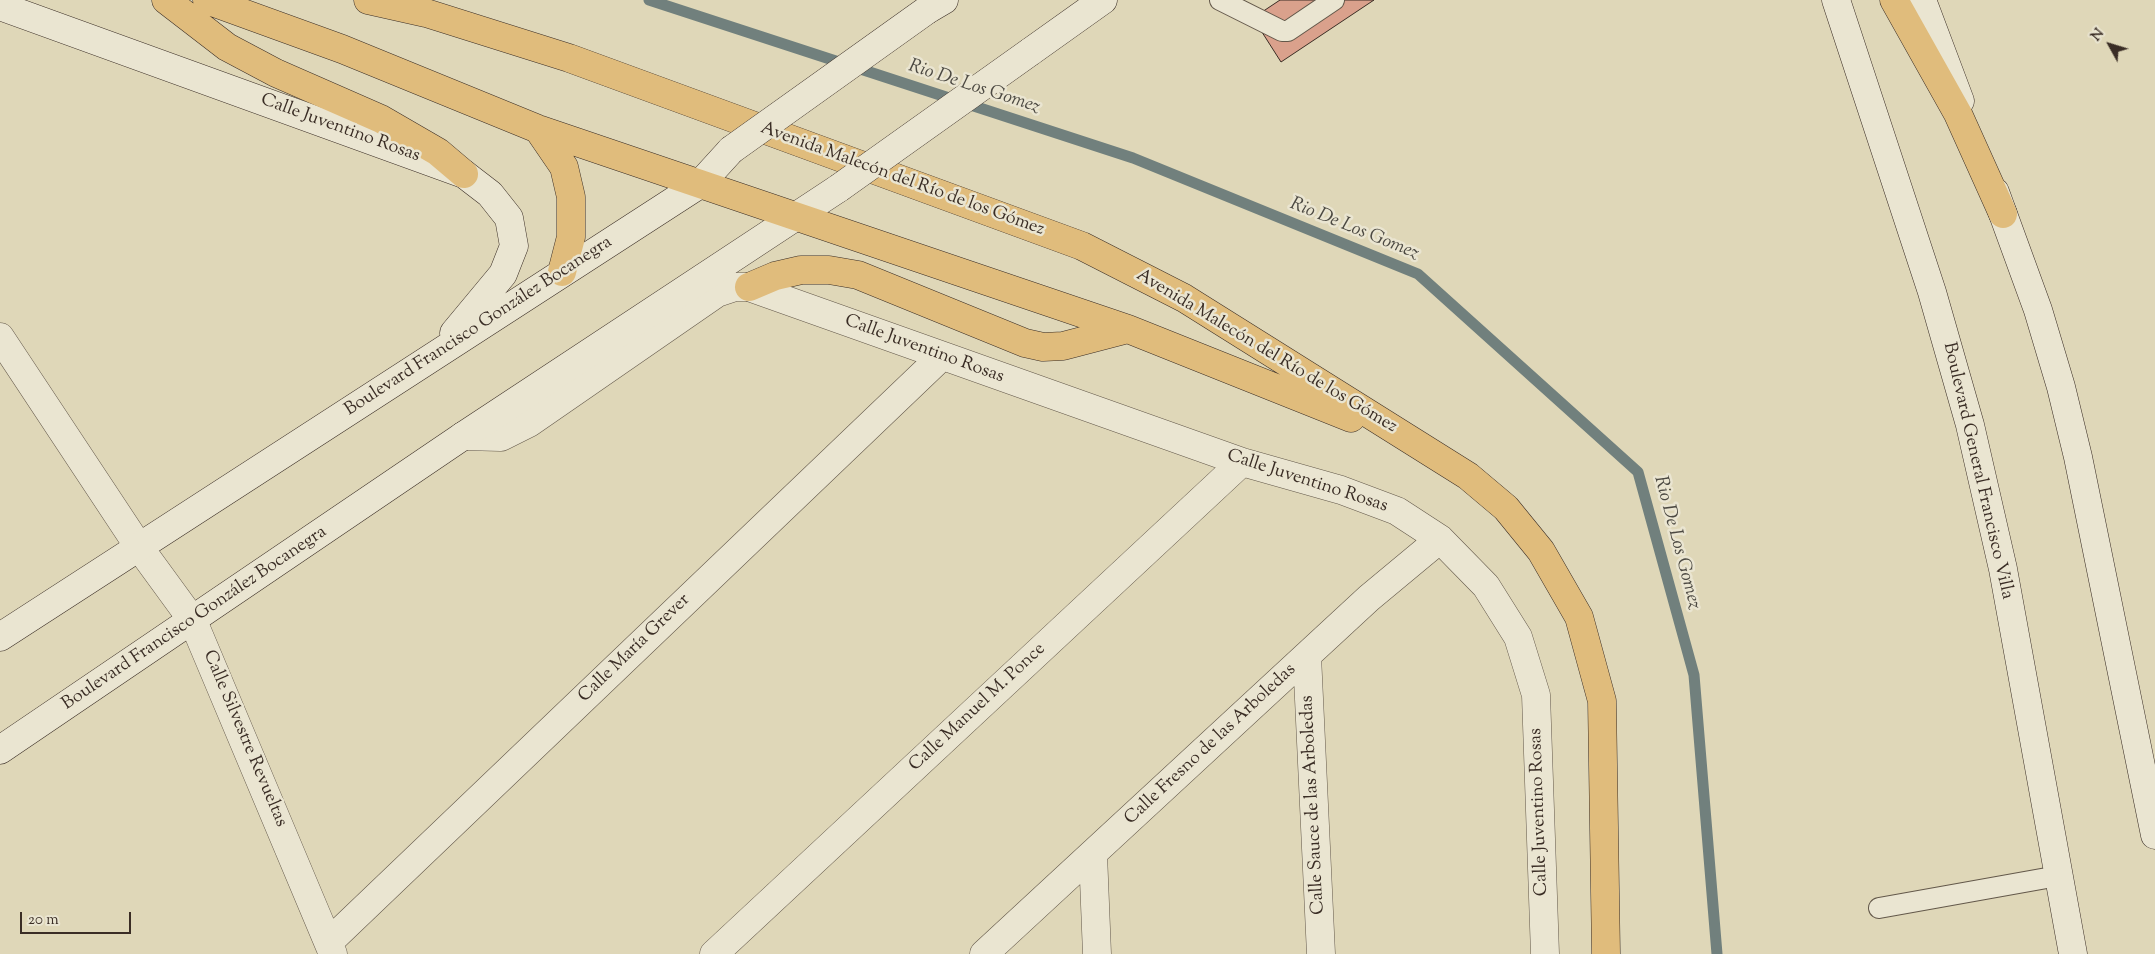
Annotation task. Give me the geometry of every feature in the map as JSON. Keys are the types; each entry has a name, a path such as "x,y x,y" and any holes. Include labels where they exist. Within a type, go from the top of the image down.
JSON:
{"main road":[{"path":"166,0 227,47 276,73 381,119 438,152 464,174"},
{"path":"207,0 342,50 538,129 1128,329 1415,444"},
{"name":"Avenida Malecón del Río de los Gómez","path":"368,0 426,13 569,58 1082,246 1184,298 1468,476 1506,508 1542,551 1579,617 1602,701 1606,954"},
{"path":"1894,0 1958,114 2003,214"},
{"path":"538,129 564,167 571,197 571,237 562,272"},
{"path":"748,287 775,276 801,270 829,270 858,275 1025,343 1043,347 1063,346 1128,329"}],"street":[{"name":"Boulevard Francisco González Bocanegra","path":"0,750 193,621 463,436 839,188 1103,0"},
{"name":"Boulevard General Francisco Villa","path":"1836,0 1932,292 1970,425 2003,568 2073,954"},
{"path":"1922,0 2038,310 2065,404 2078,457 2155,833"},
{"name":"Boulevard Francisco González Bocanegra","path":"0,637 700,184 732,150 936,5"},
{"name":"Calle Juventino Rosas","path":"0,6 464,174 490,194 509,218 514,246 503,274 434,357"},
{"path":"463,436 501,437 529,423 717,293 735,287 748,287"},
{"name":"Calle Juventino Rosas","path":"748,287 941,357 1242,462 1341,490 1396,511 1440,539 1486,586 1518,637 1536,695 1545,954"},
{"name":"Calle Silvestre Revueltas","path":"0,337 139,547 193,621 331,948"},
{"name":"Calle María Grever","path":"331,948 941,357"},
{"name":"Calle Manuel M. Ponce","path":"714,954 1242,462"},
{"name":"Calle Fresno de las Arboledas","path":"984,954 1369,598 1440,539"},
{"name":"Calle Sauce de las Arboledas","path":"1307,656 1322,954"},
{"path":"1093,854 1097,954"}],"lane":[{"path":"1220,0 1282,31 1288,31 1328,1"},
{"path":"1879,908 2058,876"}],"building":[{"path":"1280,0 1374,0 1281,62 1253,18"}],"waterway":[{"name":"Rio De Los Gomez","path":"649,0 1133,158 1418,274 1638,472 1694,675 1717,954"}]}
